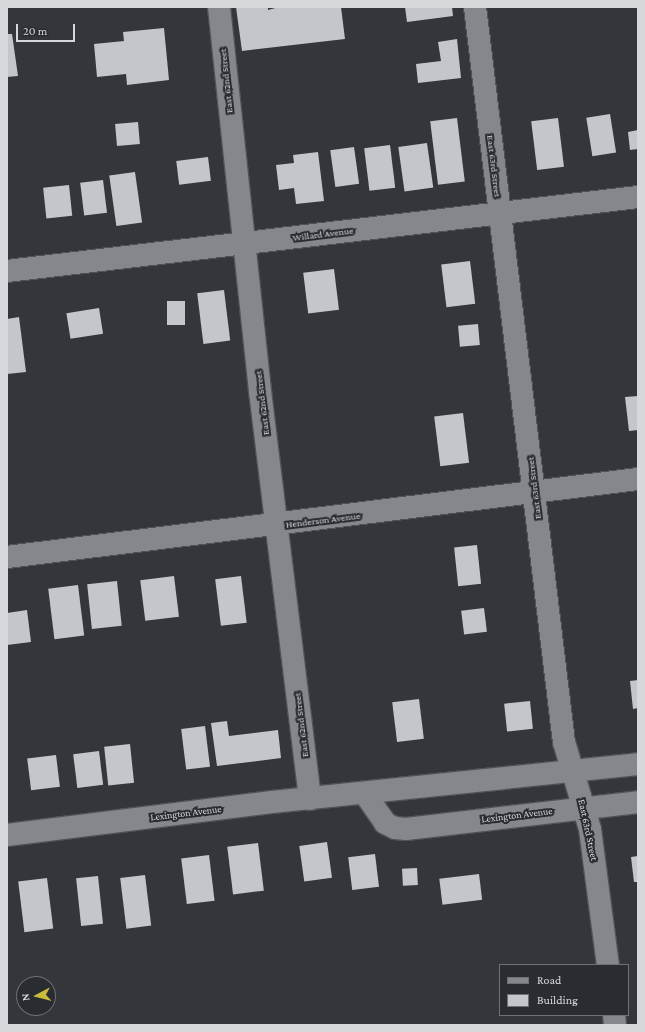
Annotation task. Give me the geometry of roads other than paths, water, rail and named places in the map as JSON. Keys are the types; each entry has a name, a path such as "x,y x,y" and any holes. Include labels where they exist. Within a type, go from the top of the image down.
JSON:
{"street":[{"name":"East 62nd Street","path":"218,7 277,526 310,799"},
{"name":"East 63rd Street","path":"475,7 564,742 572,772 585,807 608,964"},
{"name":"Willard Avenue","path":"7,271 638,197"},
{"name":"Henderson Avenue","path":"7,557 277,526 535,494 638,478"},
{"name":"Lexington Avenue","path":"7,835 310,799 638,764"},
{"name":"Lexington Avenue","path":"365,794 385,823 395,828 638,802"}]}
